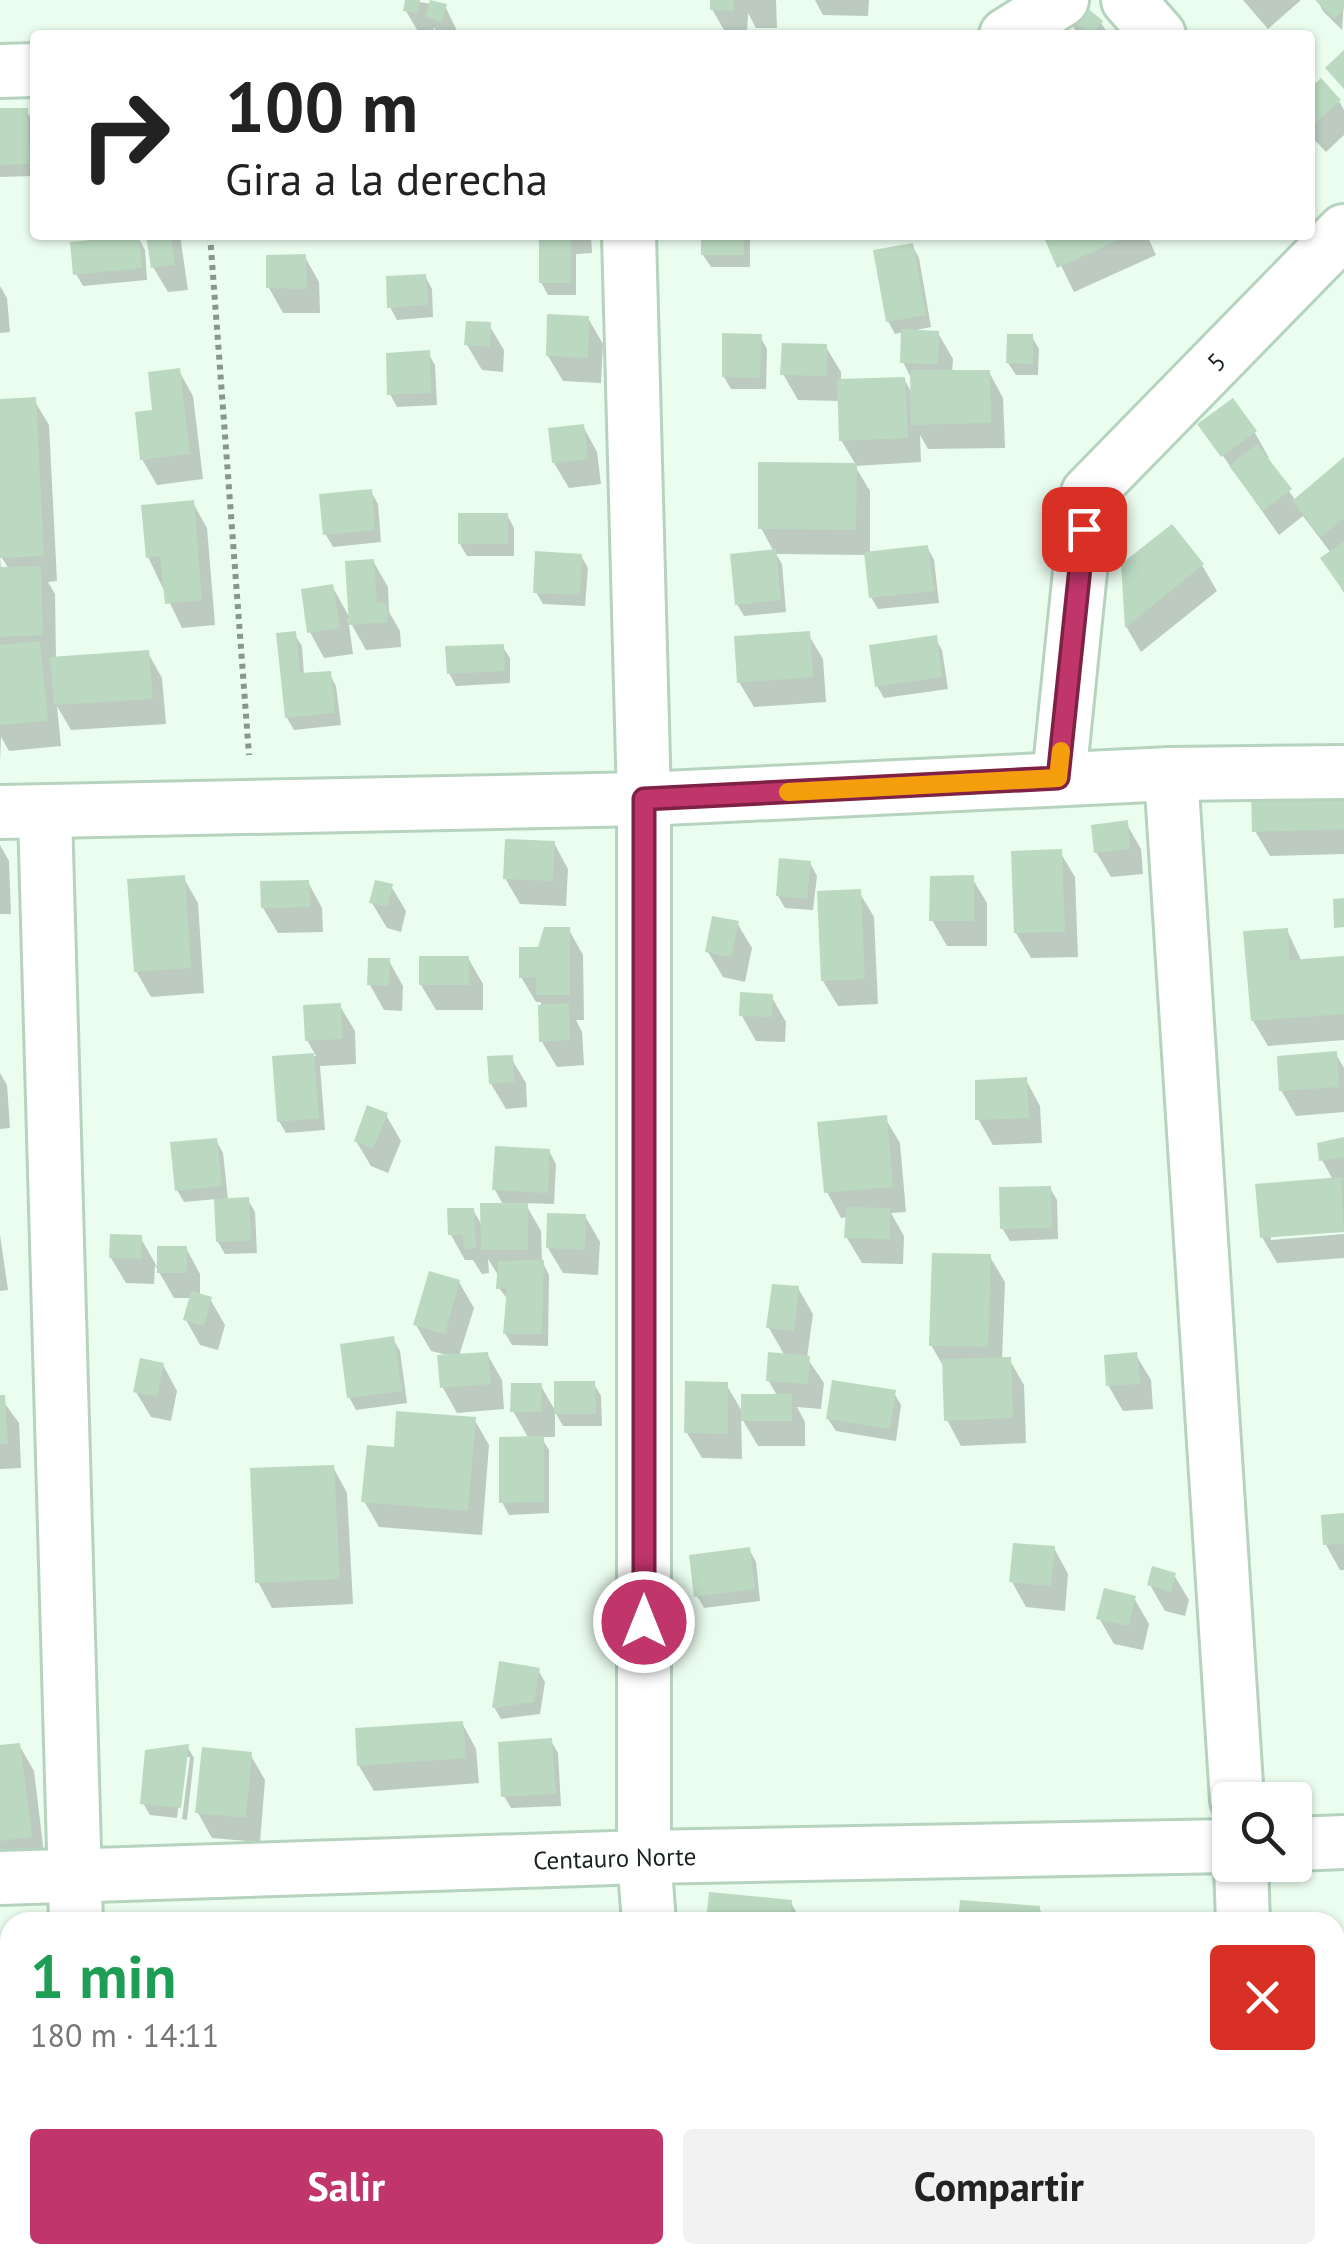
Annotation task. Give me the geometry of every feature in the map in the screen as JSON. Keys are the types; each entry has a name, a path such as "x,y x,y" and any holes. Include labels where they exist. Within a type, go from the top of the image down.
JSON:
{"street":[{"path":"1014,30 1062,0"},
{"path":"1128,0 1155,30"},
{"path":"0,71 30,70"},
{"name":"5","path":"1058,778 1088,494 1334,230"},
{"path":"629,240 644,799 644,1857 648,1912"},
{"path":"74,1899 22,813 644,799 1058,778 1344,772"},
{"path":"1172,774 1236,1782"},
{"path":"1312,1843 1344,1842"},
{"name":"Centauro Norte","path":"0,1878 74,1899 644,1857 1212,1846"},
{"path":"1242,1882 1243,1912"}],"path":[{"path":"210,240 252,806"}],"building":[{"path":"405,0 420,0 418,13 403,11"},
{"path":"430,0 447,4 442,22 425,17"},
{"path":"710,0 734,0 733,11 710,10"},
{"path":"1315,0 1344,0 1344,9 1334,19"},
{"path":"1079,1 1103,21 1097,30 1085,30 1065,18"},
{"path":"1344,50 1344,89 1325,68"},
{"path":"1321,78 1341,100 1315,123 1315,83"},
{"path":"0,108 28,108 29,164 0,165"},
{"path":"139,240 142,268 73,275 70,242"},
{"path":"147,240 172,240 175,265 151,268"},
{"path":"539,240 571,240 571,283 539,283"},
{"path":"701,240 744,240 744,255 701,255"},
{"path":"1045,240 1119,240 1057,268"},
{"path":"913,243 926,315 886,322 873,250"},
{"path":"306,254 307,289 266,288 266,255"},
{"path":"426,274 428,305 387,308 386,276"},
{"path":"547,314 589,316 588,358 546,356"},
{"path":"466,321 491,322 490,347 464,345"},
{"path":"901,329 939,331 938,364 900,363"},
{"path":"722,333 762,334 760,378 722,377"},
{"path":"1007,334 1033,334 1033,364 1006,363"},
{"path":"782,343 827,344 827,376 780,375"},
{"path":"430,350 431,393 387,395 386,353"},
{"path":"180,368 190,454 140,460 135,412 152,410 148,372"},
{"path":"910,370 990,370 991,423 911,425"},
{"path":"905,377 908,438 839,441 837,379"},
{"path":"36,397 44,556 0,558 0,399"},
{"path":"1233,398 1257,431 1221,457 1197,424"},
{"path":"584,424 588,459 552,463 548,428"},
{"path":"1257,444 1292,489 1263,511 1229,466"},
{"path":"1344,457 1344,518 1321,537 1292,501"},
{"path":"758,462 857,463 856,530 758,529"},
{"path":"372,489 375,530 323,535 319,494"},
{"path":"194,500 202,600 165,604 160,556 146,558 141,505"},
{"path":"458,513 508,513 508,544 458,544"},
{"path":"1172,524 1204,564 1125,628 1121,564"},
{"path":"1344,541 1344,592 1320,558"},
{"path":"928,545 934,591 869,598 864,552"},
{"path":"776,549 781,600 735,605 730,554"},
{"path":"535,551 582,554 580,595 533,593"},
{"path":"374,559 377,603 387,603 388,622 349,625 345,561"},
{"path":"41,566 43,635 0,637 0,567"},
{"path":"333,584 340,628 307,633 301,589"},
{"path":"296,631 300,673 331,671 335,713 285,718 276,633"},
{"path":"810,631 813,677 737,683 734,636"},
{"path":"937,635 942,677 875,687 869,645"},
{"path":"40,641 48,721 0,725 0,645"},
{"path":"504,644 505,671 447,674 445,646"},
{"path":"149,650 153,699 54,705 50,657"},
{"path":"1344,787 1344,829 1252,832 1251,791"},
{"path":"1128,820 1130,849 1094,853 1091,825"},
{"path":"505,839 555,841 553,881 503,879"},
{"path":"1062,849 1065,932 1014,933 1011,851"},
{"path":"779,858 811,861 807,899 776,896"},
{"path":"185,875 191,968 134,972 127,879"},
{"path":"974,875 974,921 929,921 930,876"},
{"path":"309,880 310,907 261,908 260,881"},
{"path":"375,880 393,884 387,907 369,903"},
{"path":"861,889 865,979 821,981 817,891"},
{"path":"1344,898 1344,927 1334,928 1333,899"},
{"path":"712,916 739,921 731,957 705,952"},
{"path":"544,927 570,927 570,995 536,995 536,977 519,978 519,947 538,947"},
{"path":"1288,928 1289,960 1344,956 1344,1014 1251,1021 1243,931"},
{"path":"419,956 469,956 469,985 419,985"},
{"path":"368,958 390,958 389,986 367,985"},
{"path":"740,992 773,994 772,1017 739,1016"},
{"path":"341,1003 342,1039 305,1041 303,1005"},
{"path":"569,1003 570,1040 539,1042 538,1005"},
{"path":"1337,1051 1339,1087 1279,1091 1277,1056"},
{"path":"314,1053 319,1118 277,1122 272,1056"},
{"path":"513,1055 514,1082 489,1084 487,1056"},
{"path":"1027,1077 1029,1118 975,1120 975,1080"},
{"path":"367,1105 388,1113 373,1149 354,1141"},
{"path":"887,1115 893,1187 824,1193 817,1122"},
{"path":"1344,1137 1344,1157 1319,1161 1317,1143"},
{"path":"217,1138 222,1186 175,1191 170,1142"},
{"path":"495,1146 550,1149 548,1193 492,1190"},
{"path":"1341,1177 1344,1232 1260,1238 1255,1184"},
{"path":"1051,1186 1052,1228 1000,1229 999,1187"},
{"path":"249,1197 251,1241 216,1242 214,1199"},
{"path":"480,1203 528,1203 528,1250 481,1250"},
{"path":"846,1207 890,1208 890,1239 844,1238"},
{"path":"447,1208 474,1208 476,1248 464,1249 463,1235 448,1235"},
{"path":"547,1213 586,1214 585,1250 546,1248"},
{"path":"110,1234 142,1235 141,1259 109,1258"},
{"path":"157,1246 187,1246 187,1273 157,1273"},
{"path":"932,1253 991,1254 988,1347 929,1346"},
{"path":"544,1260 542,1334 503,1334 507,1288 496,1289 498,1261"},
{"path":"429,1271 460,1280 445,1334 413,1325"},
{"path":"772,1284 799,1286 794,1331 766,1328"},
{"path":"191,1291 212,1297 204,1326 183,1320"},
{"path":"394,1336 402,1391 347,1398 340,1344"},
{"path":"488,1352 491,1384 440,1388 437,1355"},
{"path":"768,1352 810,1356 808,1384 766,1381"},
{"path":"1137,1352 1140,1384 1106,1386 1104,1355"},
{"path":"1011,1357 1013,1418 944,1421 942,1359"},
{"path":"140,1358 164,1363 157,1397 133,1392"},
{"path":"832,1380 896,1390 890,1429 826,1419"},
{"path":"554,1381 595,1381 596,1414 554,1414"},
{"path":"685,1381 728,1382 728,1434 684,1433"},
{"path":"511,1383 542,1383 541,1412 510,1412"},
{"path":"741,1394 792,1394 792,1421 741,1421"},
{"path":"0,1395 5,1395 8,1443 0,1444"},
{"path":"396,1411 476,1417 468,1511 361,1502 367,1445 394,1447"},
{"path":"544,1436 544,1502 499,1503 499,1437"},
{"path":"334,1465 340,1579 255,1583 250,1468"},
{"path":"1344,1513 1344,1544 1323,1545 1321,1515"},
{"path":"1013,1543 1055,1546 1051,1586 1009,1582"},
{"path":"750,1547 755,1589 694,1597 689,1555"},
{"path":"1152,1566 1176,1573 1171,1592 1147,1585"},
{"path":"1104,1588 1136,1596 1129,1626 1096,1619"},
{"path":"499,1661 540,1668 534,1702 492,1708"},
{"path":"463,1721 466,1758 357,1766 355,1728"},
{"path":"552,1738 556,1794 501,1797 498,1742"},
{"path":"20,1743 32,1837 0,1841 0,1745"},
{"path":"189,1744 181,1808 140,1804 145,1750"},
{"path":"202,1747 252,1752 246,1818 195,1813"},
{"path":"709,1892 792,1900 791,1912 707,1912"},
{"path":"960,1900 1040,1906 1040,1912 959,1912"}],"slow traffic":[{"path":"788,792 1058,778 1061,751"}],"route":[{"path":"644,1622 644,799 1058,778 1084,529"}]}
